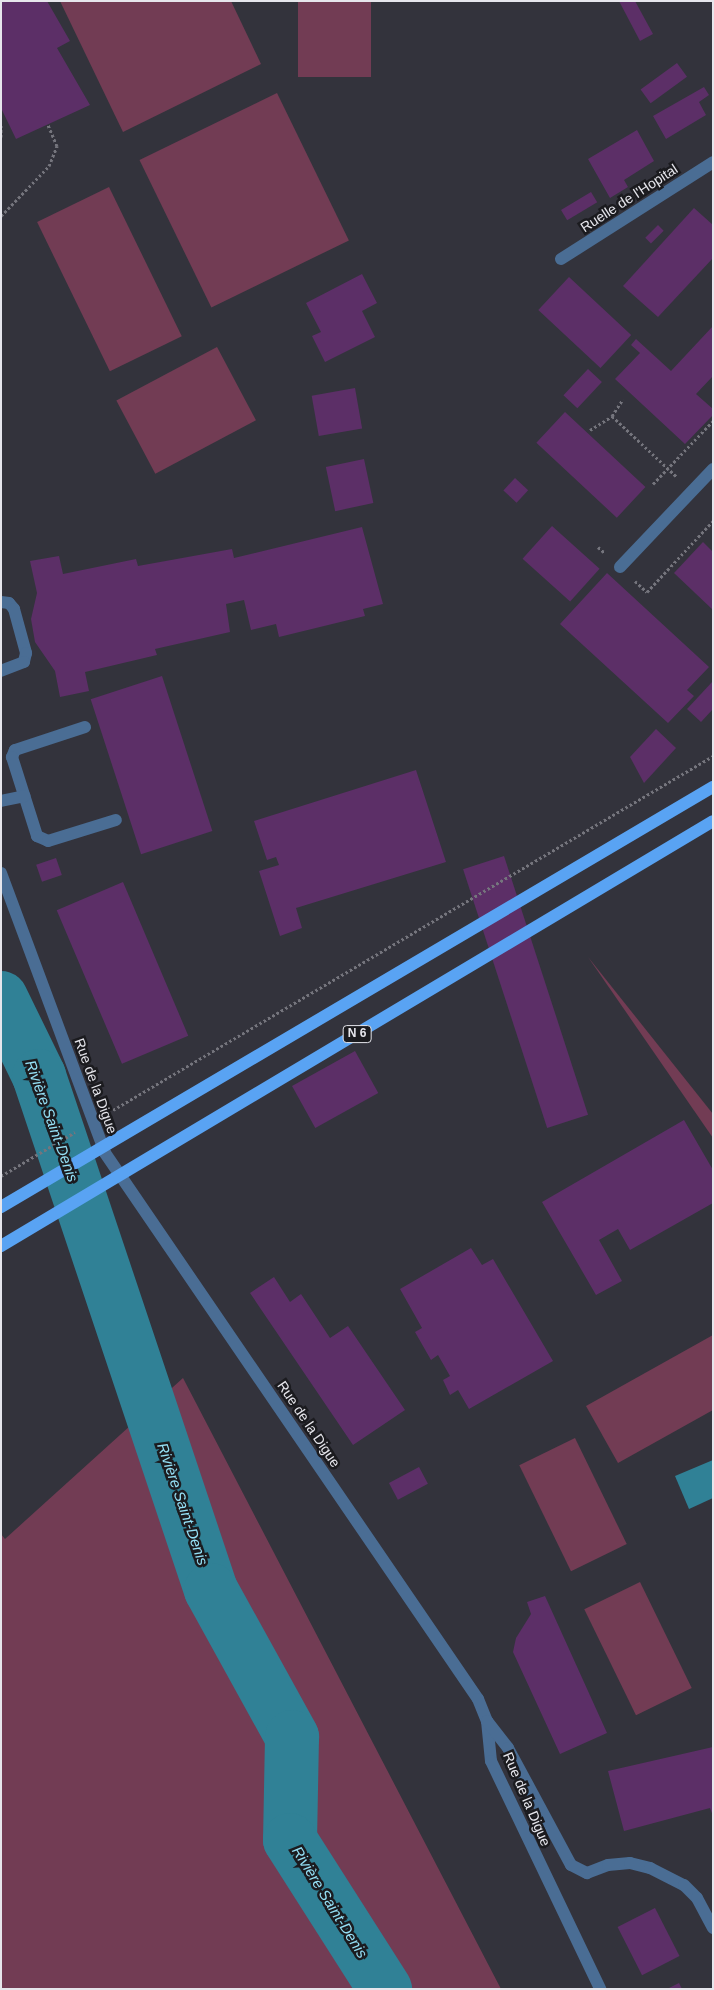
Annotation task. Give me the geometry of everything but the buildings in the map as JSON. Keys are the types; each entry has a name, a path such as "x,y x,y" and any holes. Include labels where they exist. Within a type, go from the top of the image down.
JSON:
{"main road":[{"name":"N 6","path":"1,1207 713,786"},
{"name":"N 6","path":"1,1246 713,821"}],"street":[{"name":"Ruelle de l'Hopital","path":"561,259 713,162"},
{"path":"620,567 713,469"},
{"path":"1,602 9,603 14,609 26,653 24,662 17,667 1,671"},
{"path":"85,727 15,750 12,757 37,836 42,841 116,820"},
{"path":"1,802 24,796"},
{"name":"Rue de la Digue","path":"1,873 105,1153 478,1699 487,1720 491,1761 600,1989"},
{"path":"487,1720 508,1748 571,1865 587,1873 608,1865 630,1863 650,1868 684,1885 697,1898 713,1928"}],"path":[{"path":"1,125 1,137"},
{"path":"1,216 49,166 57,146 48,125"},
{"path":"590,430 612,416 623,399"},
{"path":"612,416 692,491"},
{"path":"652,484 713,421"},
{"path":"647,592 713,521"},
{"path":"104,1115 713,756"},
{"path":"1,1176 78,1130"}],"shaded area":[{"path":"60,1 231,1 261,64 123,132"},
{"path":"298,1 371,1 371,77 298,77"},
{"path":"277,93 349,240 211,307 139,160"},
{"path":"109,187 182,336 110,371 37,222"},
{"path":"217,347 256,420 155,474 116,401"},
{"path":"588,957 713,1114 713,1138"},
{"path":"713,1335 713,1410 618,1463 586,1406"},
{"path":"183,1378 501,1989 1,1989 1,1534 5,1539"},
{"path":"575,1438 627,1544 571,1571 519,1465"},
{"path":"640,1582 692,1688 636,1715 584,1609"}],"water":[{"path":"713,1460 713,1498 689,1509 675,1476"}],"waterway":[{"name":"Rivière Saint-Denis","path":"1,998 39,1076 211,1590 292,1737 290,1840 385,1989"}]}
